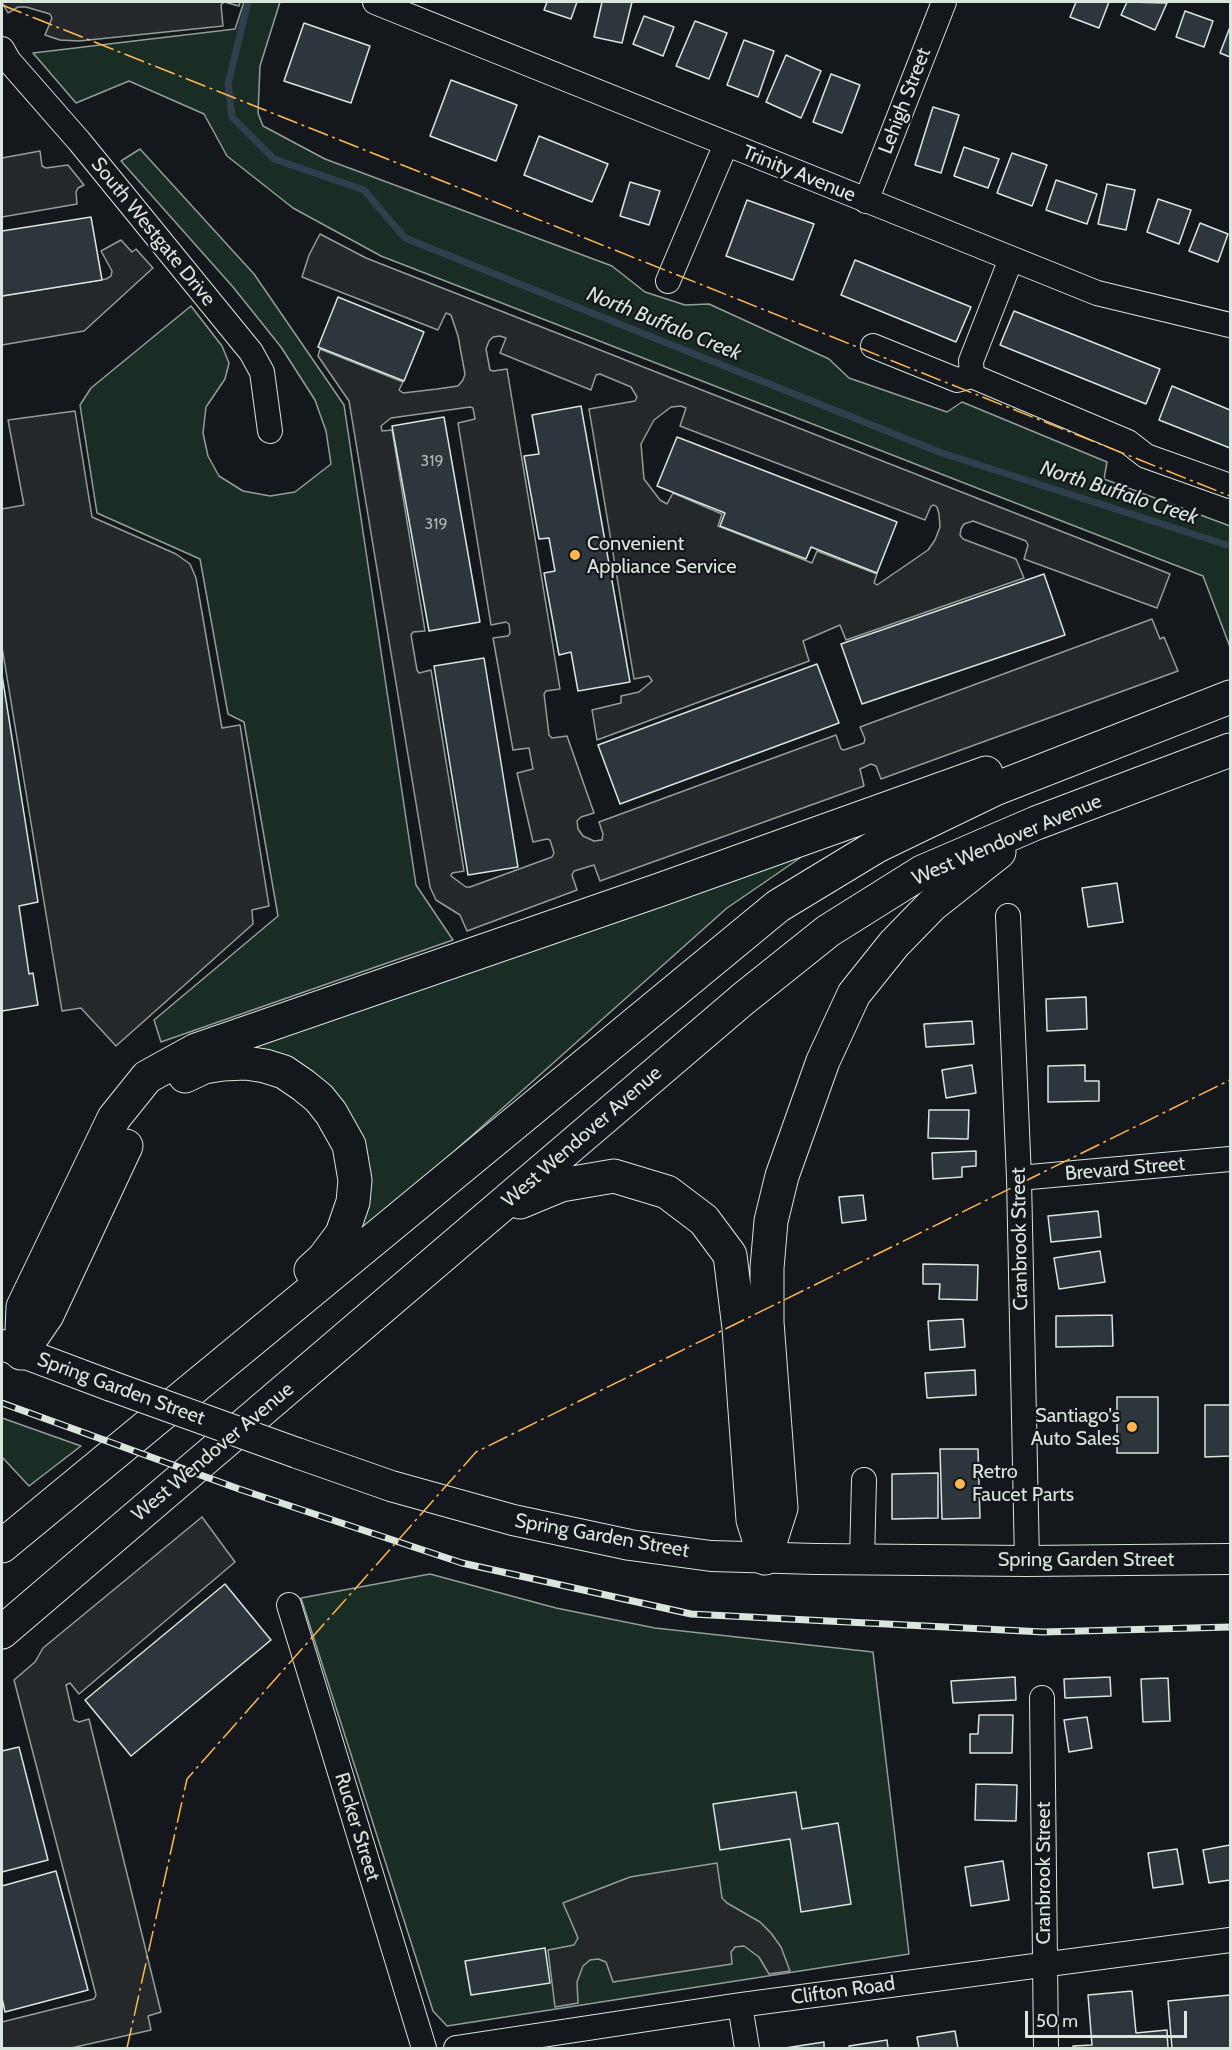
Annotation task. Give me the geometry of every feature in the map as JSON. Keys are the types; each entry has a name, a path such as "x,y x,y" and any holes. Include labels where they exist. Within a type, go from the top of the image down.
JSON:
{"highway":[{"path":"2,1546 778,906 877,846 984,794 1230,697"},
{"path":"11,1349 22,1307 114,1118 147,1077 166,1066 196,1050 662,889 1047,751 1136,733"},
{"name":"West Wendover Avenue","path":"2,1632 743,999 828,931 922,873 1036,823 1230,750"},
{"path":"765,1558 781,1508 766,1322 766,1268 771,1221 782,1176 823,1061 854,994 894,944 932,905 1036,823"},
{"path":"11,1349 47,1316 132,1131 144,1111 162,1091 186,1075 204,1067 246,1063 284,1072 319,1098 341,1129 352,1161 355,1180 353,1202 342,1234 324,1258 305,1276 72,1486"},
{"path":"491,1215 561,1185 614,1176 667,1192 704,1220 730,1256 739,1328 753,1520 765,1558"}],"main road":[{"name":"Spring Garden Street","path":"11,1349 391,1486 461,1507 575,1535 711,1556 765,1558 1027,1561 1230,1559"}],"street":[{"name":"Trinity Avenue","path":"375,2 1097,293 1230,325"},
{"name":"Lehigh Street","path":"866,201 944,2"},
{"name":"South Westgate Drive","path":"4,59 79,141 252,352 262,372 270,431"},
{"path":"668,281 726,144"},
{"path":"972,376 971,361 1011,259"},
{"path":"873,346 957,380 972,376 1128,442 1146,456 1230,486"},
{"name":"Cranbrook Street","path":"1008,916 1019,1178 1027,1561"},
{"name":"Brevard Street","path":"1019,1178 1230,1159"},
{"path":"862,1560 864,1480"},
{"name":"Rucker Street","path":"289,1605 424,2049"},
{"name":"Cranbrook Street","path":"1042,1698 1046,2049"},
{"name":"Clifton Road","path":"456,2049 740,2005 1230,1940"},
{"path":"740,2005 747,2049"}],"green space":[{"path":"244,2 280,2 260,66 258,113 263,126 325,159 612,266 645,292 685,305 709,304 829,359 849,378 947,412 962,402 1107,462 1104,479 1230,526 1230,647 1203,576 381,256 293,208 227,156 204,114 129,81 76,103 33,53 235,29"},
{"path":"140,149 254,274 344,405 416,885 453,940 161,1042 154,1020 278,916 244,722 228,714 200,559 97,513 80,405 91,388 191,306 222,346 229,363 225,379 206,407 203,433 208,456 219,476 243,491 270,496 295,492 331,464 326,431 315,400 281,347 233,287 121,161"},
{"path":"797,854 800,858 727,908 348,1246 359,1134 221,1055"},
{"path":"2,1418 81,1446 29,1486 2,1457"},
{"path":"430,1574 556,1608 655,1628 873,1652 909,1954 447,2026 433,2011 301,1598"}],"shaded area":[{"path":"2,2 224,2 221,5 223,26 79,41 60,40 45,35 52,18 50,14 26,7 18,7 8,13"},
{"path":"224,2 240,2 239,6"},
{"path":"40,151 42,166 46,168 68,165 84,185 76,192 77,204 2,217 2,158"},
{"path":"320,234 366,258 1170,574 1157,608 1024,559 1028,545 1026,541 973,521 964,524 961,529 960,535 963,539 1016,559 1024,578 846,640 840,625 803,641 809,661 597,740 592,710 621,703 621,696 639,692 652,681 649,676 634,679 589,409 635,401 637,397 631,387 600,374 596,375 591,390 500,353 506,338 493,337 486,349 490,370 507,369 560,689 546,691 544,694 549,735 552,738 567,736 594,813 581,817 577,821 578,829 583,836 594,841 602,840 603,834 599,822 836,735 841,749 844,750 864,743 865,739 860,727 1152,619 1160,639 1164,637 1178,671 881,779 876,766 871,764 860,769 864,786 600,881 594,865 574,871 572,875 577,890 467,931 460,915 436,900 430,887 349,401 318,356 320,349 403,382 399,390 403,393 458,386 465,374 458,336 451,315 446,313 438,330 302,277 309,255","holes":["671,407 686,408 680,426 925,520 931,506 934,505 939,514 940,527 935,540 928,550 877,585 874,583 877,574 817,551 812,563 718,526 722,514 673,493 667,504 660,500 644,479 641,444 654,420","473,408 475,419 458,423 491,625 506,622 509,624 510,633 508,636 493,638 513,750 529,748 533,769 517,773 533,842 550,840 554,853 552,857 466,887 451,876 452,873 464,871 431,670 419,673 417,670 411,635 413,632 425,631 392,430 382,431 381,426 391,418"]},
{"path":"121,240 132,252 136,249 153,268 84,331 2,345 2,296 106,279 111,276 112,271 101,251"},
{"path":"75,411 92,517 176,554 190,564 196,578 222,728 240,725 269,906 252,910 253,924 116,1046 81,1008 62,1011 2,647 2,509 24,505 8,420"},
{"path":"202,1517 235,1562 79,1694 70,1683 66,1685 74,1720 79,1722 89,1719 161,2012 148,2016 151,2030 71,2048 2,2048 2,2022 94,1999 96,1995 14,1680 35,1662 43,1648"},
{"path":"717,1863 722,1898 760,1922 771,1933 781,1947 790,1971 769,1974 759,1957 744,1946 735,1947 731,1952 732,1964 613,1982 606,1962 598,1959 590,1960 583,1966 577,1982 578,2003 555,2007 548,1950 574,1945 578,1938 563,1903 630,1877"}],"building":[{"path":"547,2 577,2 571,19 544,10"},
{"path":"602,2 632,2 622,43 594,37"},
{"path":"1076,2 1109,2 1099,28 1070,17"},
{"path":"1127,2 1167,3 1155,30 1121,15"},
{"path":"1185,11 1213,21 1204,47 1176,37"},
{"path":"644,16 674,27 663,56 633,44"},
{"path":"695,21 727,33 709,79 676,66"},
{"path":"304,23 370,46 351,103 284,81"},
{"path":"1230,27 1230,57 1220,53"},
{"path":"744,40 774,51 758,97 727,85"},
{"path":"786,55 821,71 801,118 766,102"},
{"path":"831,74 860,85 842,133 813,122"},
{"path":"451,80 517,105 496,161 430,136"},
{"path":"933,107 959,115 941,173 915,165"},
{"path":"539,136 608,164 592,202 524,175"},
{"path":"964,147 999,159 988,188 954,176"},
{"path":"1012,153 1047,165 1032,206 997,193"},
{"path":"1056,180 1097,194 1087,224 1046,210"},
{"path":"630,182 660,191 649,225 620,216"},
{"path":"1107,184 1135,190 1126,230 1098,224"},
{"path":"1158,199 1191,210 1179,244 1147,232"},
{"path":"747,200 814,224 793,280 726,256"},
{"path":"91,217 102,280 2,296 2,231"},
{"path":"1200,223 1228,234 1218,262 1189,251"},
{"path":"855,260 971,307 956,342 841,295"},
{"path":"338,297 424,332 404,381 318,347"},
{"path":"1014,311 1160,369 1146,404 1000,345"},
{"path":"1172,386 1230,410 1230,448 1159,420"},
{"path":"581,406 630,682 578,691 571,652 559,655 544,573 555,571 549,538 539,539 524,456 539,454 532,415"},
{"path":"444,417 480,622 429,631 392,426"},
{"path":"677,437 897,522 877,573 811,547 806,559 720,526 725,513 657,486"},
{"path":"1044,574 1065,635 862,704 841,644"},
{"path":"484,658 518,867 468,875 434,666"},
{"path":"817,664 839,723 620,804 598,745"},
{"path":"2,675 38,902 19,906 29,974 33,973 38,1005 2,1011"},
{"path":"1117,883 1123,922 1088,927 1082,888"},
{"path":"1086,997 1087,1029 1047,1031 1046,999"},
{"path":"972,1021 974,1044 926,1047 924,1024"},
{"path":"972,1065 976,1093 946,1098 942,1070"},
{"path":"1085,1065 1085,1081 1099,1081 1099,1101 1048,1102 1048,1066"},
{"path":"929,1110 969,1110 968,1139 928,1138"},
{"path":"976,1151 976,1166 962,1167 962,1177 933,1179 932,1153"},
{"path":"863,1195 866,1220 842,1223 839,1197"},
{"path":"1098,1211 1101,1237 1051,1242 1048,1216"},
{"path":"1100,1251 1105,1282 1059,1289 1054,1258"},
{"path":"923,1264 978,1265 977,1300 939,1299 940,1284 923,1284"},
{"path":"1112,1315 1113,1346 1056,1347 1056,1316"},
{"path":"963,1319 965,1347 930,1350 928,1321"},
{"path":"975,1370 976,1395 927,1398 925,1373"},
{"path":"1117,1397 1158,1397 1158,1453 1117,1453"},
{"path":"1205,1405 1230,1405 1230,1456 1205,1457"},
{"path":"940,1449 978,1449 980,1518 942,1519"},
{"path":"938,1473 938,1518 892,1519 892,1474"},
{"path":"225,1584 271,1640 131,1756 85,1700"},
{"path":"1015,1677 1016,1700 953,1703 951,1681"},
{"path":"1110,1677 1111,1696 1065,1698 1064,1679"},
{"path":"1168,1678 1170,1721 1143,1722 1141,1679"},
{"path":"979,1715 1013,1715 1012,1753 970,1753 970,1734 978,1734"},
{"path":"1087,1717 1092,1748 1069,1752 1064,1720"},
{"path":"19,1747 48,1860 2,1872 2,1751"},
{"path":"976,1784 1017,1785 1016,1821 975,1820"},
{"path":"796,1792 802,1829 838,1823 851,1904 801,1912 790,1839 720,1850 713,1804"},
{"path":"1230,1845 1230,1880 1209,1883 1203,1850"},
{"path":"1177,1849 1183,1884 1153,1888 1148,1853"},
{"path":"1003,1861 1009,1900 971,1906 965,1867"},
{"path":"56,1871 88,1990 5,2012 2,1998 2,1886"},
{"path":"545,1948 550,1983 471,1995 465,1961"},
{"path":"1132,1991 1136,2033 1167,2030 1168,2048 1073,2048 1073,2046 1092,2045 1088,1995"},
{"path":"1230,1995 1230,2048 1172,2048 1168,2001"},
{"path":"955,2031 958,2048 919,2048 917,2037"},
{"path":"887,2040 888,2048 850,2048 849,2046"},
{"path":"824,2042 824,2048 785,2048"}],"waterway":[{"name":"North Buffalo Creek","path":"248,2 228,84 232,117 274,159 364,190 405,238 939,452 1230,546"}],"railway":[{"path":"2,1403 239,1489 462,1563 691,1614 1043,1632 1230,1627"}],"power":[{"path":"2,5 1230,496"},
{"path":"127,2048 187,1779 476,1452 1230,1080"}],"place":[{"name":"Convenient Appliance Service","path":"575,555"},
{"name":"Santiago's Auto Sales","path":"1132,1427"},
{"name":"Retro Faucet Parts","path":"960,1484"}]}
